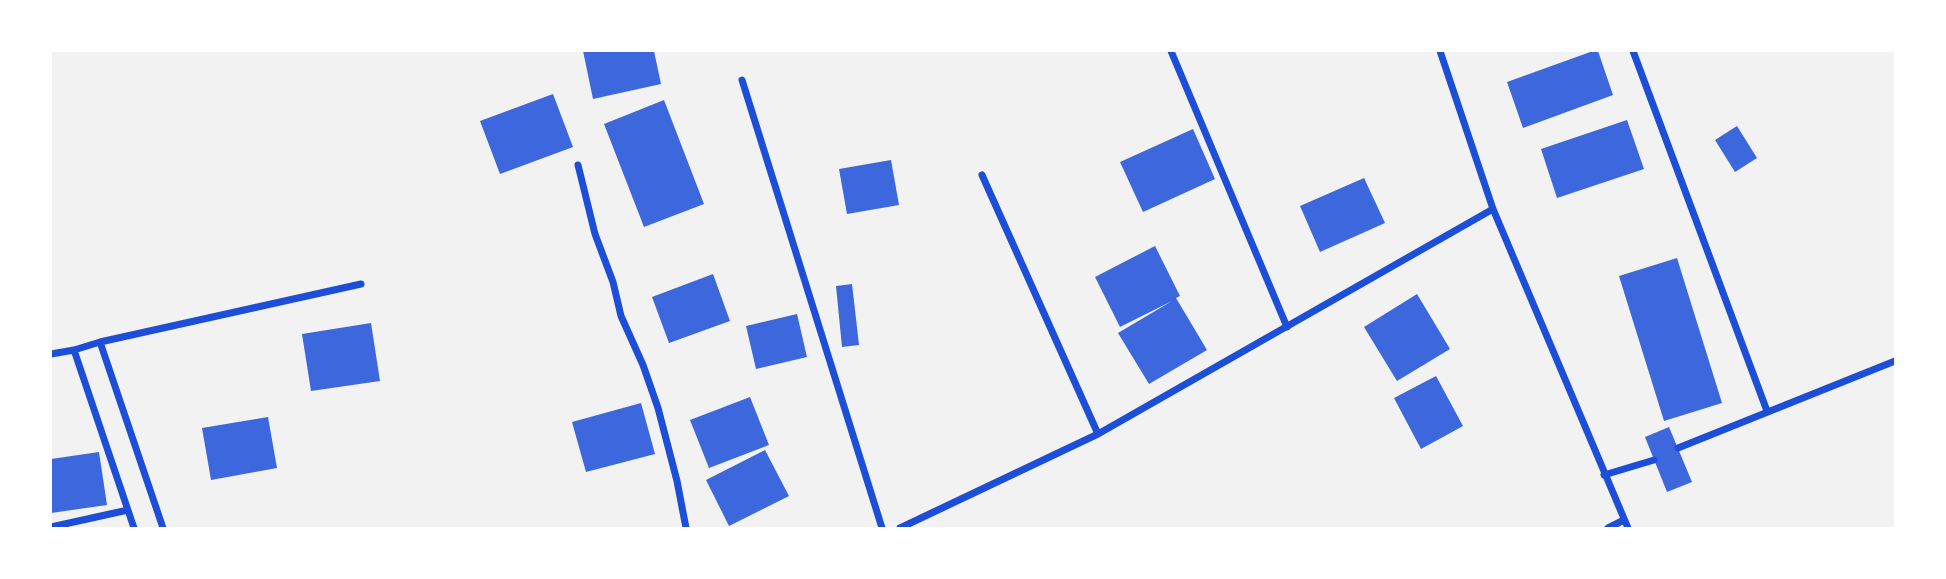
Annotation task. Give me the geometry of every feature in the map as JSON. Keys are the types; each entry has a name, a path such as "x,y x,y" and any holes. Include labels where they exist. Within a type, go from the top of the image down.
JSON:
{"street":[{"path":"1171,51 1287,327"},
{"path":"1440,51 1493,209 1626,524 1608,528"},
{"path":"1633,51 1767,411"},
{"path":"742,80 882,528"},
{"path":"578,166 595,234 613,282 621,316 643,365 658,408 686,528"},
{"path":"982,175 1098,434"},
{"path":"900,528 1098,434 1493,209"},
{"path":"51,354 361,285"},
{"path":"100,342 163,528"},
{"path":"74,350 134,528"},
{"path":"1678,449 1895,361"},
{"path":"1604,475 1654,460"},
{"path":"51,527 128,510"}],"building":[{"path":"583,51 654,51 661,84 593,99"},
{"path":"1598,51 1613,95 1523,128 1507,82"},
{"path":"553,94 573,147 500,174 480,121"},
{"path":"664,100 704,204 644,227 604,124"},
{"path":"1627,120 1644,169 1557,198 1541,149"},
{"path":"1737,126 1757,158 1735,172 1715,140"},
{"path":"1193,129 1215,179 1143,212 1120,162"},
{"path":"891,160 899,205 847,214 839,169"},
{"path":"1364,178 1385,223 1320,252 1300,206"},
{"path":"1155,246 1180,296 1176,298 1207,350 1149,384 1118,333 1172,301 1120,327 1095,277"},
{"path":"1677,258 1722,403 1664,421 1619,276"},
{"path":"713,274 730,321 669,343 652,297"},
{"path":"852,284 859,345 842,347 836,286"},
{"path":"1417,294 1450,349 1397,381 1364,327"},
{"path":"797,314 807,357 756,369 746,326"},
{"path":"371,323 380,381 311,391 302,334"},
{"path":"1436,376 1463,426 1421,449 1394,398"},
{"path":"750,397 769,445 709,468 690,420"},
{"path":"641,403 655,454 586,472 572,422"},
{"path":"268,417 277,468 211,480 202,428"},
{"path":"1669,427 1692,482 1667,492 1645,437"},
{"path":"765,450 789,496 729,526 706,480"},
{"path":"99,452 107,505 51,513 51,459"}]}
